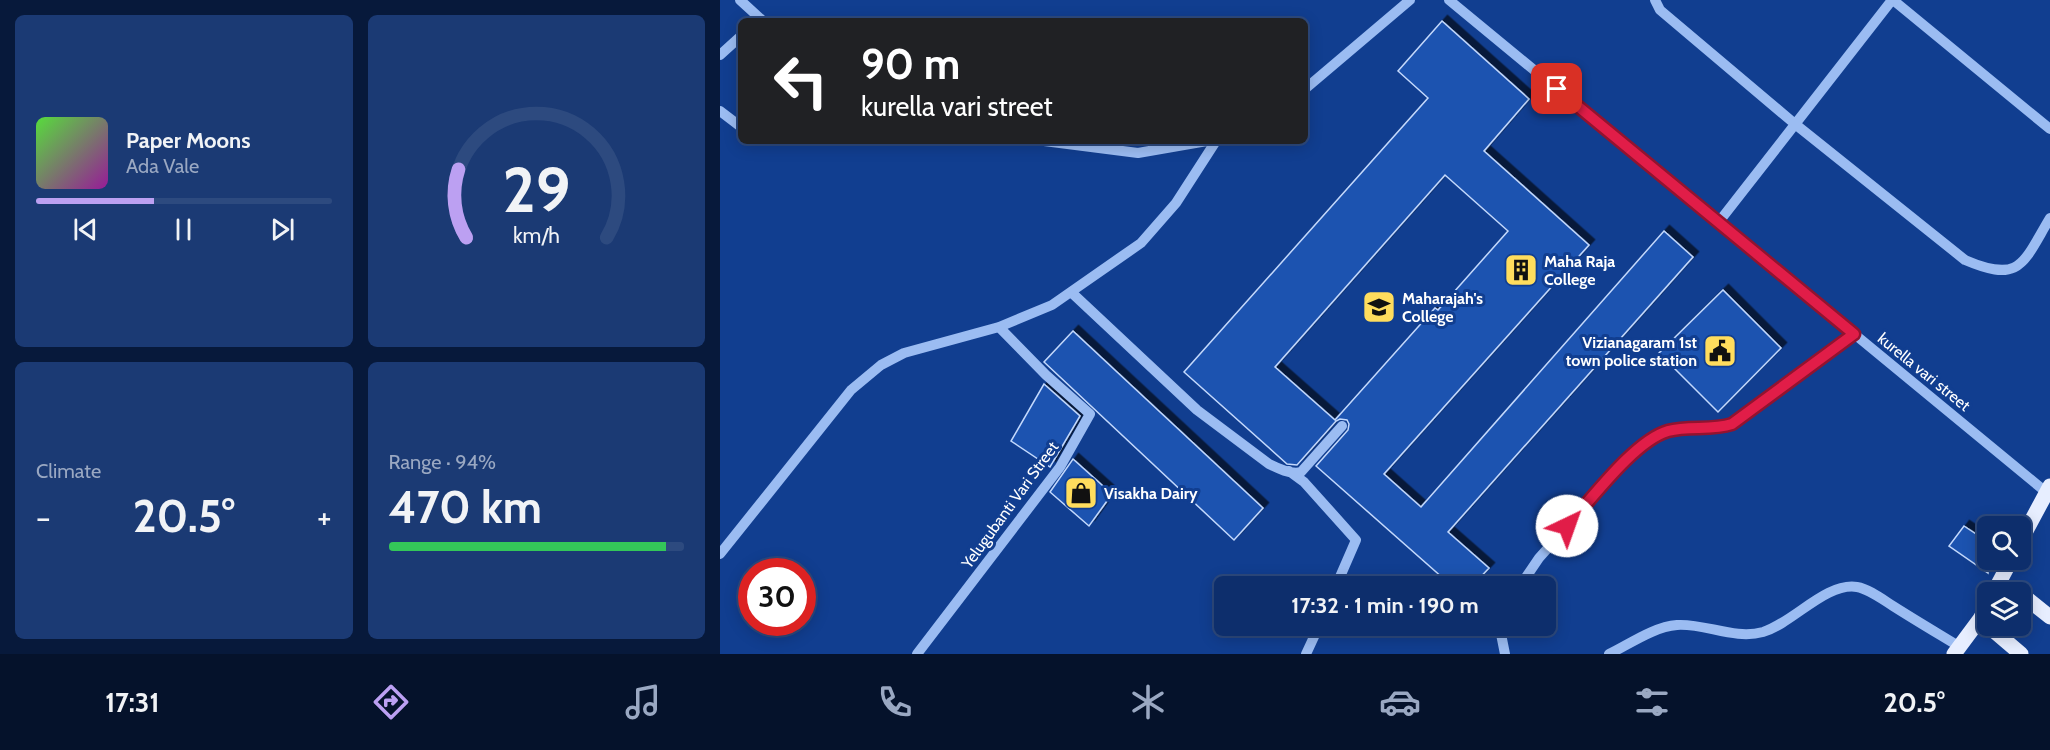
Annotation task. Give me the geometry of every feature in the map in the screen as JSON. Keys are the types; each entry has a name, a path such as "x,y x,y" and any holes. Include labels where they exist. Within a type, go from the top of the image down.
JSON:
{"main road":[{"path":"2031,521 2048,489"},
{"path":"2000,582 2006,570"},
{"path":"2002,578 2007,582"},
{"path":"2031,602 2050,617"},
{"path":"1957,650 1977,623"},
{"path":"2000,636 2021,654"}],"street":[{"path":"740,0 760,18"},
{"path":"1308,85 1410,0"},
{"name":"kurella vari street","path":"1449,0 1718,223 2048,489"},
{"path":"1655,0 1660,10 1795,124 1965,260 2004,272 2017,267 2030,251 2050,218"},
{"path":"1718,223 1892,0 2050,129"},
{"path":"720,55 738,39"},
{"path":"720,111 738,125"},
{"path":"1068,144 1138,153 1190,144"},
{"path":"720,554 852,390 881,365 904,353 999,327 1053,305 1141,243 1176,203 1214,144"},
{"path":"1071,292 1197,410 1279,469 1295,474 1301,472 1342,426"},
{"name":"Yelugubanti Vari Street","path":"918,654 1060,467 1090,414 1046,375 999,327"},
{"path":"1527,576 1539,558 1623,464 1649,440 1679,428 1723,427 1732,424 1854,334"},
{"path":"1289,471 1304,482 1356,540 1340,576"},
{"path":"1609,654 1652,632 1677,625 1745,634 1762,632 1781,625 1832,591 1846,586 1859,587 1875,595 1957,650"},
{"path":"1306,654 1314,636"},
{"path":"1501,636 1505,654"}],"building":[{"path":"1442,21 1529,99 1484,151 1589,245 1384,474 1421,507 1664,231 1693,257 1448,532 1489,568 1481,576 1441,576 1316,466 1348,430 1347,420 1336,421 1297,465 1287,464 1184,372 1428,98 1398,71","holes":["1445,175 1508,231 1438,310 1435,308 1335,420 1275,367"]},
{"name":"Vizianagaram 1st town police station","path":"1723,290 1781,348 1718,412 1659,353"},
{"path":"1073,331 1263,508 1234,540 1044,362"},
{"path":"1044,384 1080,416 1050,467 1011,441"},
{"name":"Visakha Dairy","path":"1073,459 1112,494 1089,526 1050,492"},
{"path":"1964,526 1977,535 1977,565 1949,546"}],"place":[{"name":"Maha Raja College","path":"1521,270"},
{"name":"Maharajah's College","path":"1379,307"},
{"name":"Vizianagaram 1st town police station","path":"1720,351"},
{"name":"Visakha Dairy","path":"1081,493"}],"route":[{"path":"1557,89 1854,334 1769,399 1732,424 1723,427 1679,428 1649,440 1623,464 1567,526"}]}
